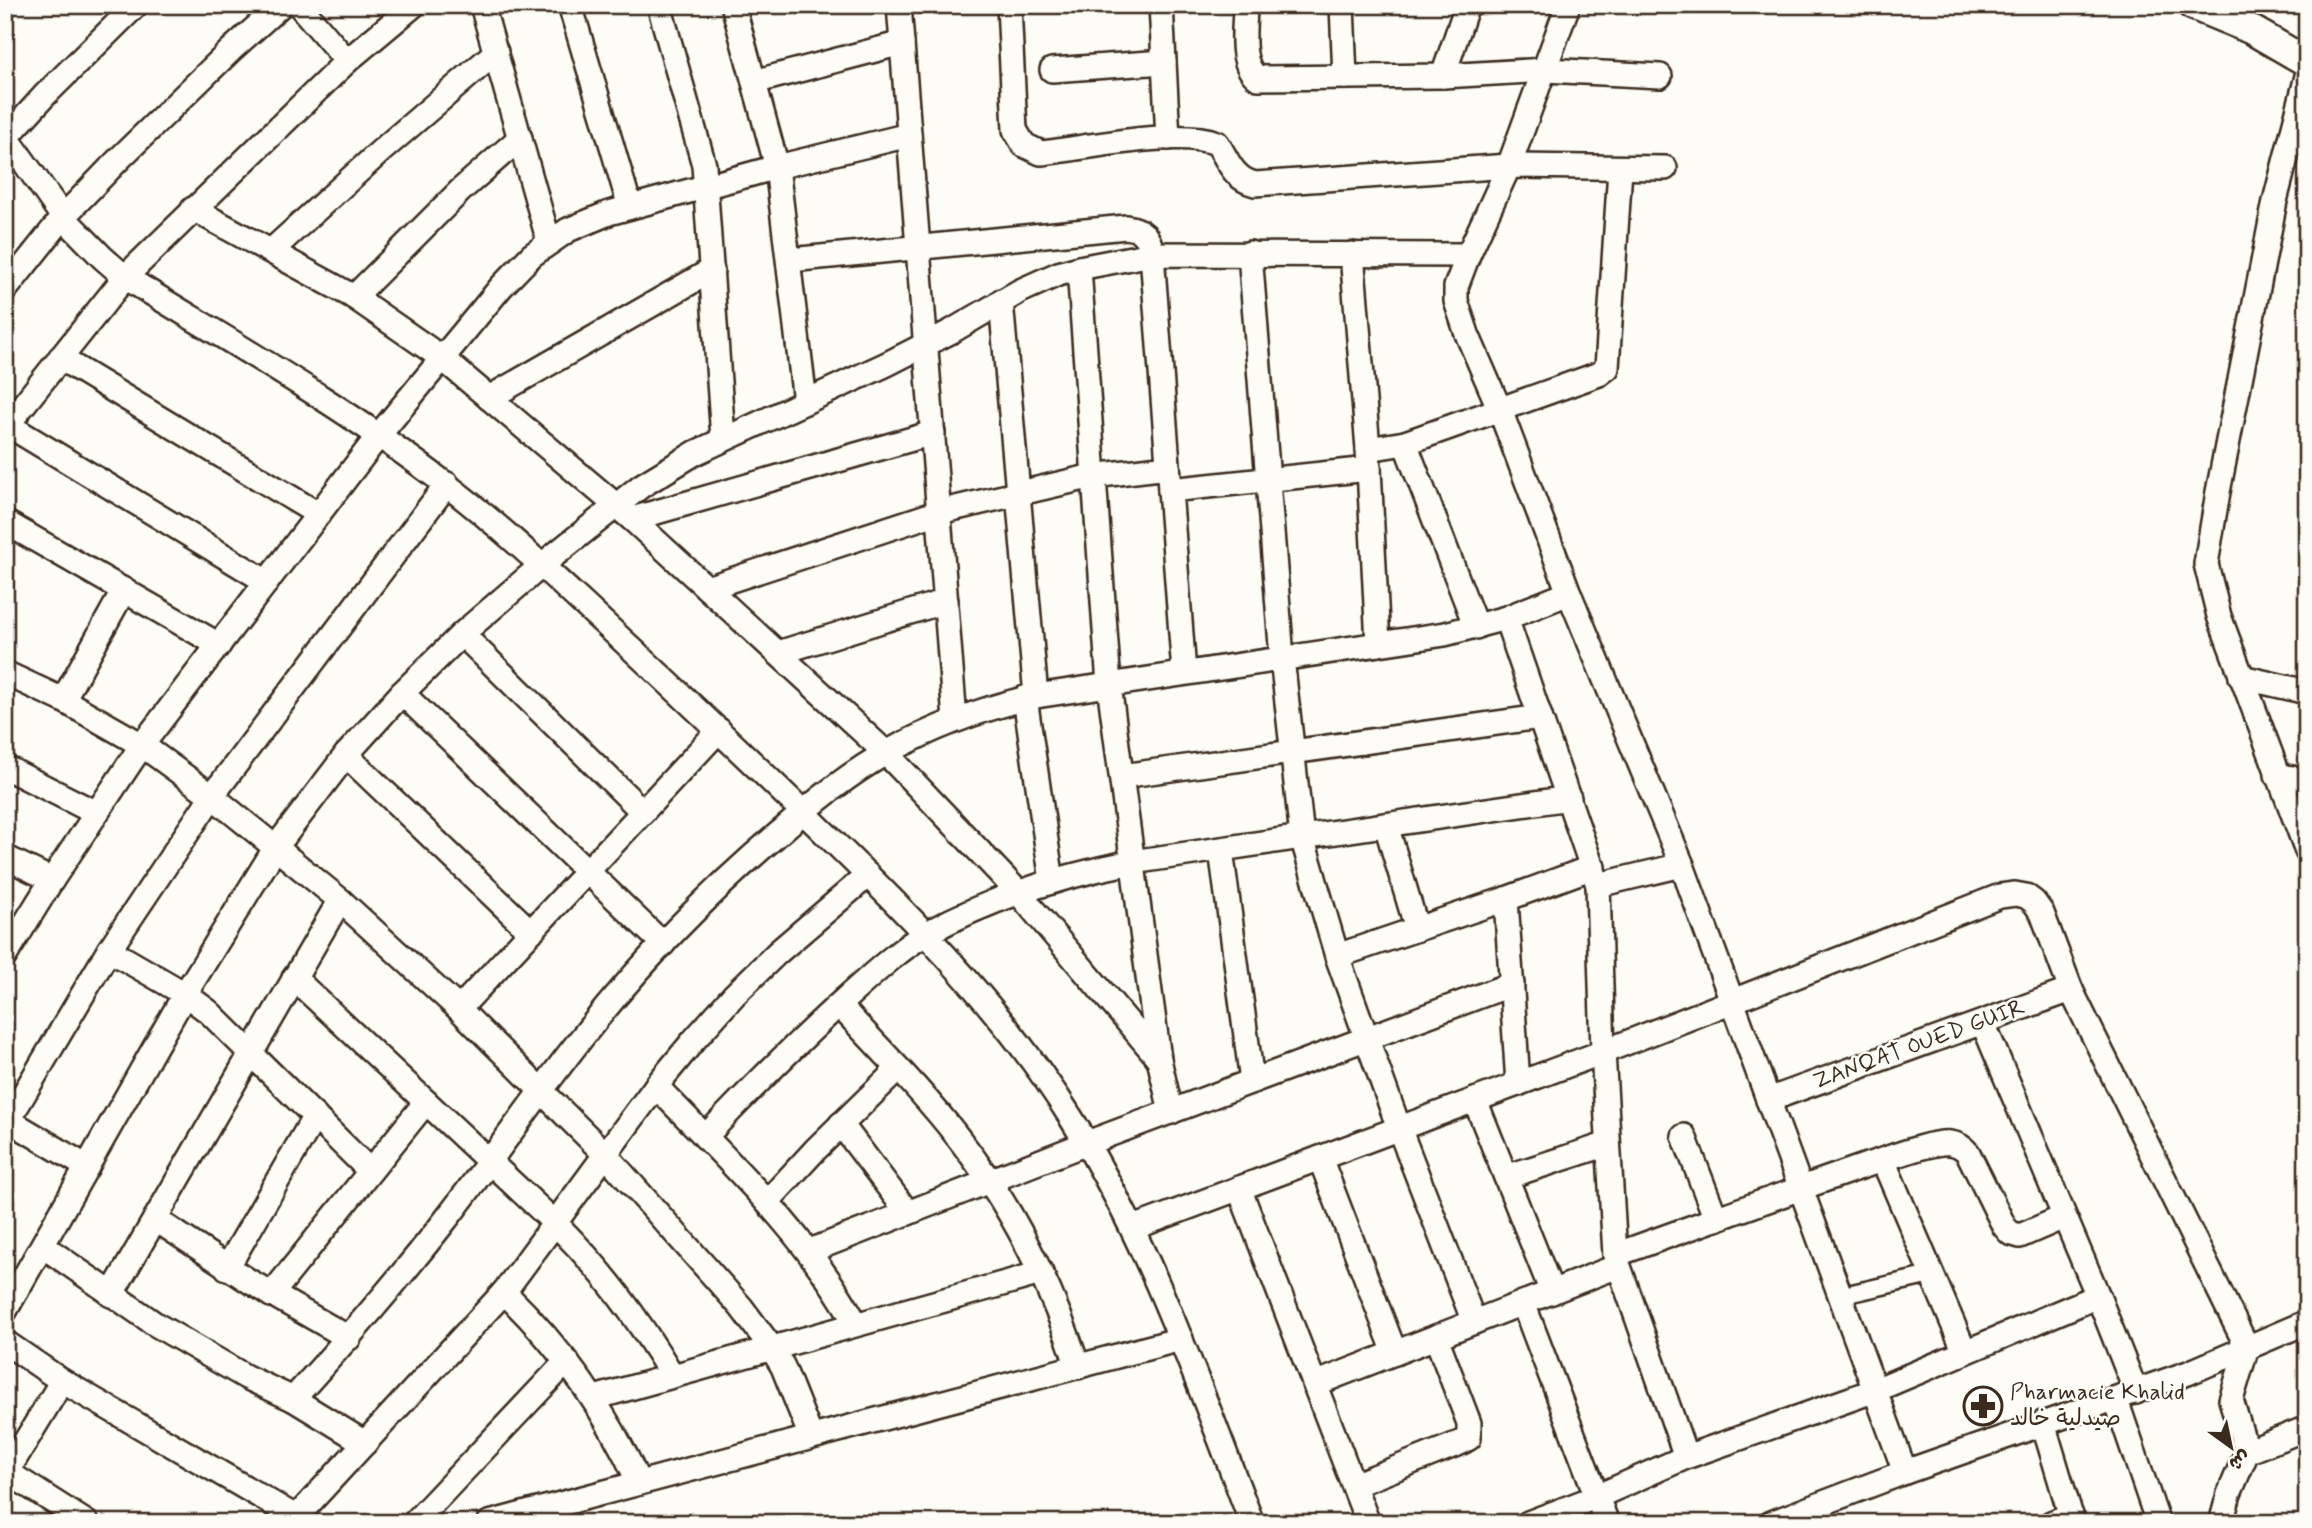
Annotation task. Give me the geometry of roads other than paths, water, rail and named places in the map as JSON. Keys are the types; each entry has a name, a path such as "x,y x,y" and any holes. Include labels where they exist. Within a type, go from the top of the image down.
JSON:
{"street":[{"path":"136,5 6,137 63,217 125,277 379,435 447,484 542,565 719,730 868,875 973,984 1014,1034 1045,1078 1087,1143 1133,1228 1181,1339 1252,1523"},
{"path":"5,290 63,217 174,104 281,5"},
{"path":"299,5 347,61"},
{"path":"267,582 6,426 125,277 347,61 414,5"},
{"path":"482,5 549,242"},
{"path":"570,5 630,207"},
{"path":"659,5 700,144 706,186 723,439"},
{"path":"733,5 777,167 805,402"},
{"path":"898,5 955,720"},
{"path":"1009,5 1015,130 1024,145 1041,153 1168,138 1203,138 1217,143 1235,174 1247,183 1255,184 1509,166 1665,168"},
{"path":"1161,5 1168,138"},
{"path":"1245,5 1246,61 1250,72 1258,78 1443,76 1545,70 1660,76"},
{"path":"1342,5 1345,77"},
{"path":"1443,76 1467,5"},
{"path":"1568,5 1509,166 1468,255 1456,287 1456,301 1569,593 1682,865 1873,1391 1905,1472"},
{"path":"2192,5 2250,29 2307,62"},
{"path":"754,82 902,43"},
{"path":"271,251 382,150 496,52"},
{"path":"1052,70 1164,62"},
{"path":"2307,76 2276,201 2206,564 2219,616 2307,851"},
{"path":"5,955 142,745 379,435 516,270 549,242 588,220 777,167 909,135"},
{"path":"354,297 444,206 520,138"},
{"path":"1170,490 1268,480 1369,459 1405,443 1599,373 1606,368 1620,169"},
{"path":"193,209 354,297 442,358 624,512 886,753 1018,892 1159,1059"},
{"path":"790,260 1126,227 1145,234 1151,243 1152,254 1184,673"},
{"path":"1250,253 1282,657 1302,838 1338,956 1367,1038 1474,1322"},
{"path":"5,1311 185,994 276,847 346,755 402,693 462,634 542,565 624,512 667,469 723,439 926,344 1039,282 1079,268 1152,254 1468,255"},
{"path":"1352,254 1369,459 1378,643"},
{"path":"1079,268 1109,685 1159,1059 1171,1112"},
{"path":"489,398 712,270"},
{"path":"1001,301 1018,494 1031,697 1052,881"},
{"path":"60,358 318,514"},
{"path":"624,512 933,433"},
{"path":"1405,443 1476,627"},
{"path":"707,588 939,512 1093,476 1168,467"},
{"path":"88,1167 6,1121 109,950 212,796 447,484"},
{"path":"5,522 219,645"},
{"path":"63,700 124,590"},
{"path":"293,1399 349,1338 421,1251 580,1040 663,944 754,853 830,790 886,753 955,720 1031,697 1476,627 1569,593"},
{"path":"778,653 946,601"},
{"path":"1506,618 1596,876 1603,1052 1616,1261 1686,1457"},
{"path":"462,634 643,812"},
{"path":"5,673 63,700 142,745 212,796 340,900 459,1009 605,1154 741,1307 772,1347 811,1437"},
{"path":"2241,677 2307,692"},
{"path":"402,693 663,944"},
{"path":"1122,776 1540,717"},
{"path":"459,1009 719,730"},
{"path":"346,755 531,932"},
{"path":"5,767 96,813"},
{"path":"2277,775 2307,781"},
{"path":"705,1137 770,1070 896,955 927,934 1018,892 1132,862 1569,798"},
{"path":"1386,825 1417,929"},
{"path":"1220,850 1252,1081"},
{"path":"5,857 52,880"},
{"path":"1338,956 1506,899 1596,876 1682,865"},
{"path":"5,1342 62,1381 298,1521 365,1443 504,1292 656,1086 734,995 795,937 868,875"},
{"path":"1133,1228 1603,1052 2000,896 2026,896 2042,913 2071,990 2247,1347 2231,1400 2247,1452 2229,1494 2221,1523"},
{"path":"1506,899 1518,1084"},
{"path":"111,1295 340,900"},
{"path":"109,950 185,994 209,1012 370,1171"},
{"path":"294,978 590,1259 621,1295 672,1375"},
{"path":"810,1251 1087,1143 1512,984"},
{"name":"ZANQAT OUED GUIR","path":"1768,1100 2071,990"},
{"path":"839,1005 931,1104 989,1181 1026,1241 1059,1314 1078,1367"},
{"path":"1983,1023 2098,1296 2158,1523"},
{"path":"767,1202 898,1069"},
{"path":"656,1086 810,1251 856,1324"},
{"path":"1475,1100 1552,1292"},
{"path":"271,1295 426,1102"},
{"path":"227,1268 315,1116"},
{"path":"841,1124 908,1213"},
{"path":"1684,1136 1716,1219"},
{"path":"1506,1177 1608,1144"},
{"path":"1315,1384 1552,1292 1616,1261 1716,1219 1799,1188 1938,1144 1961,1146 1968,1153 2010,1233 2020,1236 2031,1233 2064,1217"},
{"path":"1320,1158 1395,1353"},
{"path":"1883,1160 1965,1352"},
{"path":"1239,1188 1368,1523"},
{"path":"155,1219 271,1295 349,1338"},
{"path":"43,1246 111,1295 200,1352 293,1399 365,1443"},
{"path":"594,1398 1041,1273"},
{"path":"1839,1296 1931,1275"},
{"path":"504,1292 568,1361 621,1444 639,1483"},
{"path":"1528,1523 1596,1497 1686,1457 1873,1391 2098,1296"},
{"path":"1523,1303 1606,1523"},
{"path":"1772,1523 1905,1472 2188,1373 2307,1322"},
{"path":"1353,1485 1462,1443 1469,1437 1469,1423 1436,1337"},
{"path":"489,1523 1181,1339"},
{"path":"415,1523 568,1361"},
{"path":"62,1381 6,1474 87,1523"},
{"path":"2043,1423 2065,1520"},
{"path":"2247,1452 2307,1428"}],"place":[{"name":"Pharmacie Khalid صيدلية خالد","path":"1983,1406"}]}
